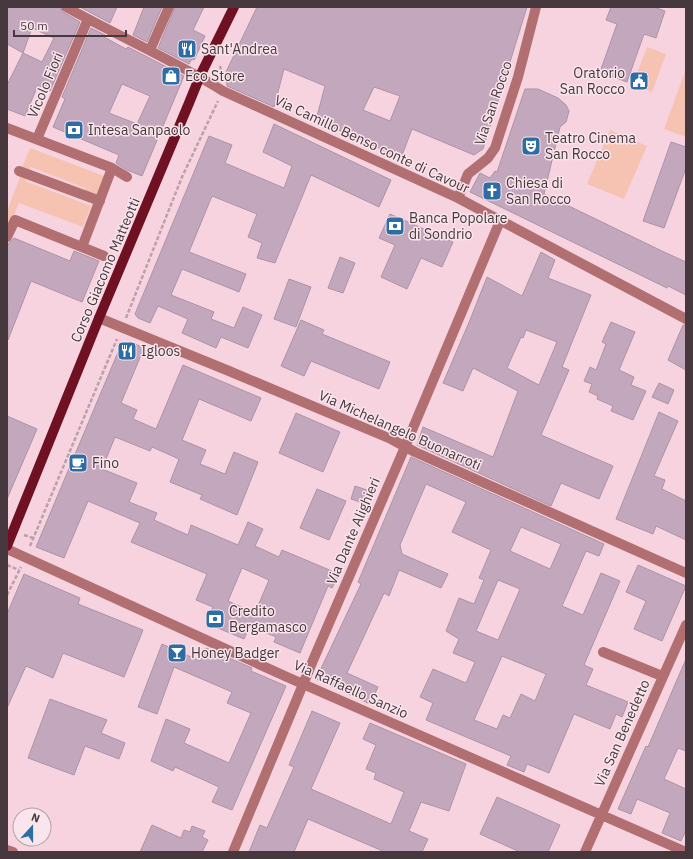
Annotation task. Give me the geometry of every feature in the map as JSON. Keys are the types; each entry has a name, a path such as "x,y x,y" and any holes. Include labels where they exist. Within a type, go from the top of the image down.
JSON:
{"main road":[{"name":"Corso Giacomo Matteotti","path":"7,548 99,318 200,76 234,7"}],"street":[{"name":"Via Camillo Benso conte di Cavour","path":"66,7 200,76 223,91 458,198 686,319"},
{"path":"150,50 169,7"},
{"name":"Via San Rocco","path":"458,198 468,174 488,158 495,148 518,77 536,7"},
{"name":"Vicolo Fiori","path":"37,139 88,19"},
{"path":"7,128 112,168 127,177"},
{"path":"82,247 112,168"},
{"path":"19,171 100,201"},
{"path":"7,237 15,220 104,256"},
{"name":"Via Dante Alighieri","path":"233,852 500,221"},
{"name":"Via Michelangelo Buonarroti","path":"99,318 391,438 405,447 686,573"},
{"name":"Via Raffaello Sanzio","path":"7,548 303,684 686,852"},
{"name":"Via San Benedetto","path":"585,852 686,625"},
{"path":"603,652 662,676"},
{"path":"7,850 13,852"}],"path":[{"path":"7,596 26,558 50,496 122,328 182,177 223,91 225,82 220,66 222,59"},
{"path":"7,565 19,570"}],"shaded area":[{"path":"647,47 666,54 652,92 633,84"},
{"path":"686,69 686,137 664,129"},
{"path":"610,130 647,146 624,199 587,184"},
{"path":"30,148 104,176 96,198 83,193 85,188 31,167 29,171 22,168"},
{"path":"21,174 27,176 25,181 91,206 83,227 19,203 10,225 7,224 7,211"}],"building":[{"path":"7,7 60,7 63,12 80,22 50,91 38,85 25,116 7,109 7,85 23,53 7,44","holes":["32,28 54,38 42,62 23,53"]},
{"path":"80,7 117,7 110,23"},
{"path":"144,7 162,7 147,42 133,35"},
{"path":"175,7 204,7 193,30 205,36 194,60 192,59 189,64 158,48"},
{"path":"257,7 527,7 483,149 474,155 412,129 401,158 316,120 325,86 284,69 274,107 227,86 225,74","holes":["374,87 400,96 390,121 363,110"]},
{"path":"611,7 654,7 665,11 656,38 644,34 627,82 600,72 617,24 606,20"},
{"path":"91,28 105,35 104,37 126,49 128,47 184,76 142,176 127,170 116,163 119,155 53,127 65,99 62,97","holes":["122,84 150,96 137,124 109,113"]},
{"path":"525,89 538,89 558,98 566,105 569,111 566,122 560,127 544,194 686,262 686,295 668,286 667,288 470,192 480,173 490,178 495,171 497,172"},
{"path":"274,124 391,180 379,207 311,175 275,263 257,258 262,243 248,237 257,214 212,196 189,252 246,274 239,292 182,269 171,295 214,312 211,319 234,328 243,307 262,315 248,348 221,337 216,348 182,333 188,319 158,306 150,323 138,318 135,314 209,136 232,145 225,163 284,188 292,166 263,152"},
{"path":"671,142 686,147 686,168 664,228 643,221"},
{"path":"390,214 453,242 442,267 421,258 407,289 381,277 395,245 379,238"},
{"path":"14,238 70,261 74,251 99,261 82,302 31,281 8,340 7,247"},
{"path":"541,252 555,260 548,278 591,295 562,367 569,370 541,435 613,466 599,499 561,483 551,506 417,445 423,427 493,457 518,391 473,368 463,391 443,383 487,277 522,296","holes":["526,330 557,342 539,385 507,368 521,337 523,338"]},
{"path":"340,257 355,263 343,293 328,288"},
{"path":"289,279 311,287 296,327 274,319"},
{"path":"301,320 324,330 322,334 390,362 379,389 311,361 304,376 281,366"},
{"path":"611,322 635,332 619,370 634,377 631,385 646,391 633,420 611,411 613,406 597,399 598,396 589,392 592,384 584,381 590,367 596,370 606,344 602,342"},
{"path":"683,325 686,325 686,370 668,360"},
{"path":"130,342 144,348 121,403 137,410 133,419 156,429 183,365 261,398 251,421 199,399 182,440 206,450 200,464 225,474 234,452 258,462 237,515 200,499 202,495 170,482 179,459 152,447 150,451 115,437 102,469 137,483 129,502 157,513 154,520 188,535 191,525 238,545 248,522 263,529 255,546 279,557 282,550 339,574 332,588 328,586 300,653 274,642 276,637 250,626 244,639 206,623 213,607 196,600 207,574 131,542 140,523 88,501 64,558 36,547 121,345","holes":["242,568 269,580 255,613 228,601"]},
{"path":"659,383 674,390 668,404 652,397"},
{"path":"659,412 678,421 654,476 665,480 662,489 686,501 686,540 656,526 653,534 616,519"},
{"path":"296,413 340,432 323,472 279,453"},
{"path":"7,416 37,429 7,499"},
{"path":"411,457 604,544 599,556 586,551 562,606 583,615 601,573 620,581 584,665 593,669 586,685 628,702 622,717 616,714 610,729 574,714 549,773 527,764 524,772 507,765 511,756 426,720 433,703 420,697 433,669 466,683 475,662 453,653 459,639 446,631 459,598 474,604 484,580 479,578 491,550 452,532 466,502 426,484 400,545 402,554 448,574 441,588 399,570 389,596 384,593 347,673 378,687 370,704 316,679 361,584 358,582","holes":["521,527 561,544 550,569 510,551","498,580 520,589 498,640 476,631","502,656 546,674 535,701 521,694 510,718 503,715 497,729 474,720"]},
{"path":"355,486 370,491 366,504 351,499"},
{"path":"317,489 346,501 329,540 300,528"},
{"path":"638,565 686,586 662,641 634,629 646,601 626,592"},
{"path":"24,574 80,598 78,604 143,630 124,677 63,653 53,678 26,666 7,708 7,614"},
{"path":"162,644 200,661 206,648 252,668 251,671 286,686 232,810 212,802 219,787 175,767 173,771 151,761 166,719 190,729 184,743 229,763 251,713 227,703 232,692 174,667 157,714 138,707"},
{"path":"686,659 686,751 678,748 664,779 686,789 686,830 681,841 662,833 670,813 637,799 631,814 618,809 646,746 648,747"},
{"path":"50,699 107,720 101,733 125,743 119,759 85,746 74,775 28,758"},
{"path":"312,711 340,723 311,789 391,824 404,792 374,779 376,773 366,769 376,745 363,739 370,723 466,764 449,811 421,802 409,831 428,839 422,852 385,852 308,819 294,852 249,852 260,825 267,828 294,767 289,765"},
{"path":"497,797 560,825 548,852 520,852 480,834"},
{"path":"152,825 181,838 184,830 190,832 192,826 205,831 202,837 208,840 202,852 140,852"}],"place":[{"name":"Sant'Andrea","path":"187,49"},
{"name":"Eco Store","path":"171,76"},
{"name":"Oratorio San Rocco","path":"639,81"},
{"name":"Intesa Sanpaolo","path":"74,130"},
{"name":"Teatro Cinema San Rocco","path":"531,146"},
{"name":"Chiesa di San Rocco","path":"492,191"},
{"name":"Banca Popolare di Sondrio","path":"395,226"},
{"name":"Igloos","path":"127,351"},
{"name":"Fino","path":"78,463"},
{"name":"Credito Bergamasco","path":"215,619"},
{"name":"Honey Badger","path":"177,653"}]}
